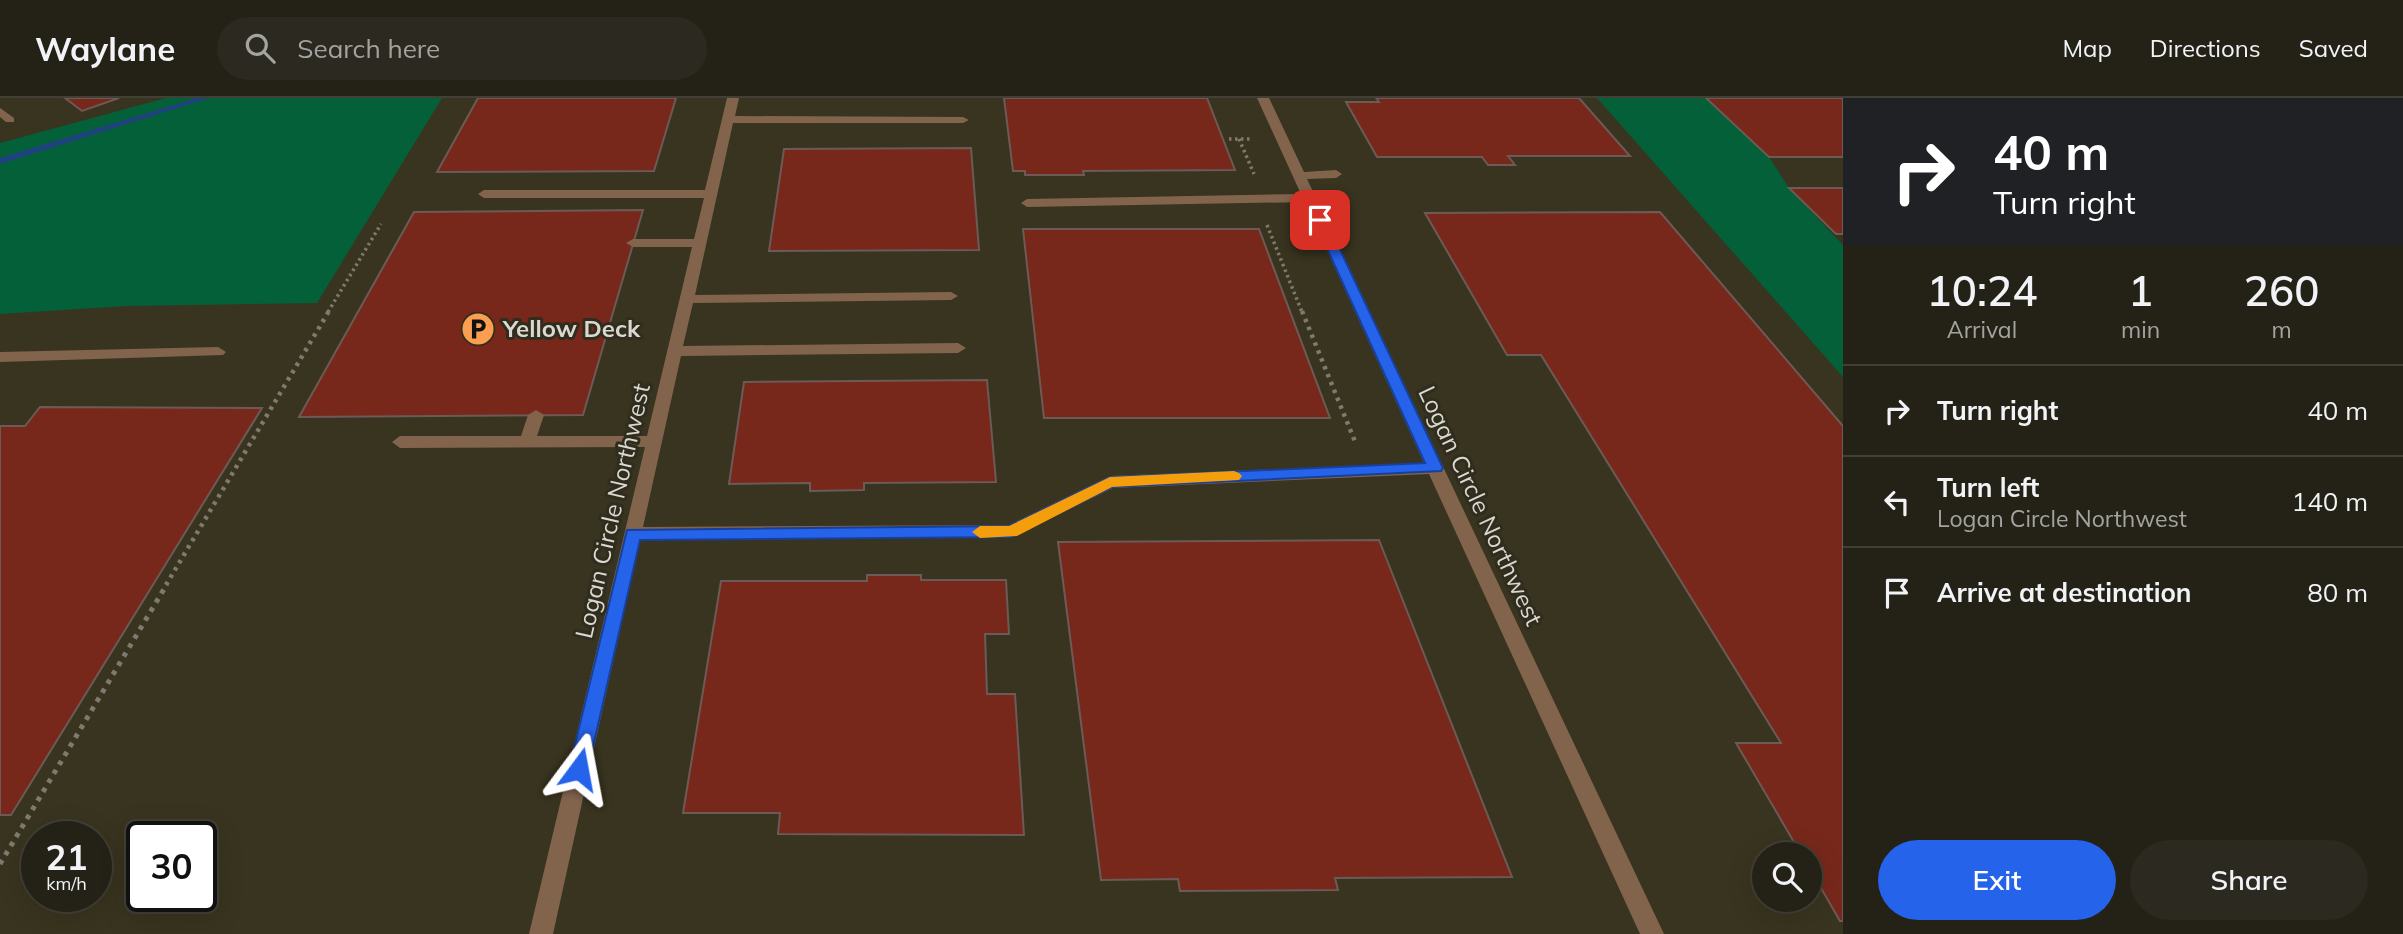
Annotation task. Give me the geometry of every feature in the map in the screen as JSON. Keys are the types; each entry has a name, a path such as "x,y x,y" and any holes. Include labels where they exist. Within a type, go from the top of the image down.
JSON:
{"street":[{"name":"Logan Circle Northwest","path":"541,934 733,98"},
{"name":"Logan Circle Northwest","path":"1263,98 1652,934"},
{"path":"0,111 10,120"},
{"path":"728,119 963,120"},
{"path":"1299,176 1336,174"},
{"path":"484,194 711,194"},
{"path":"1027,203 1310,198"},
{"path":"633,243 700,243"},
{"path":"687,299 951,296"},
{"path":"675,351 958,348"},
{"path":"0,357 218,352"},
{"path":"527,442 536,415"},
{"path":"400,442 654,441"},
{"path":"633,534 1011,531 1110,482 1435,468"}],"path":[{"path":"1229,139 1264,139"},
{"path":"1239,139 1264,199"},
{"path":"1263,213 1367,471"},
{"path":"0,864 381,224"}],"shaded area":[{"path":"0,98 1843,98 1843,934 0,934"}],"green space":[{"path":"166,98 442,98 317,303 126,306 0,314 0,143"},
{"path":"1597,98 1706,98 1769,157 1789,188 1843,245 1843,377"}],"building":[{"path":"65,98 119,98 82,111"},
{"path":"478,98 676,98 654,171 437,172"},
{"path":"1004,98 1207,98 1235,170 1083,171 1084,175 1025,175 1025,171 1013,171"},
{"path":"1376,98 1579,98 1630,156 1508,156 1515,165 1488,165 1482,157 1377,157 1346,102 1379,102"},
{"path":"1706,98 1843,98 1843,157 1769,157"},
{"path":"971,148 979,250 769,251 784,149"},
{"path":"1789,188 1843,188 1843,234 1836,234"},
{"name":"Yellow Deck","path":"643,210 583,415 299,417 414,212"},
{"path":"1660,212 1843,426 1843,921 1840,921 1822,890 1822,842 1794,842 1736,743 1781,743 1541,355 1507,355 1425,213"},
{"path":"1023,229 1259,229 1330,418 1044,418"},
{"path":"987,380 996,482 864,483 864,490 810,491 810,483 729,484 744,382"},
{"path":"40,407 262,408 11,815 0,815 0,426 25,426"},
{"path":"1379,540 1512,877 1335,878 1338,890 1180,891 1178,879 1101,880 1058,542"},
{"path":"867,575 921,575 921,580 1006,580 1009,634 985,634 987,694 1015,694 1024,835 778,834 780,813 683,813 721,581 867,581"}],"waterway":[{"path":"0,161 205,98"}],"slow traffic":[{"path":"980,532 1011,531 1110,482 1234,476"}],"place":[{"name":"Yellow Deck","path":"478,329"}],"route":[{"path":"579,769 633,534 1011,531 1110,482 1435,468 1320,220"}]}
